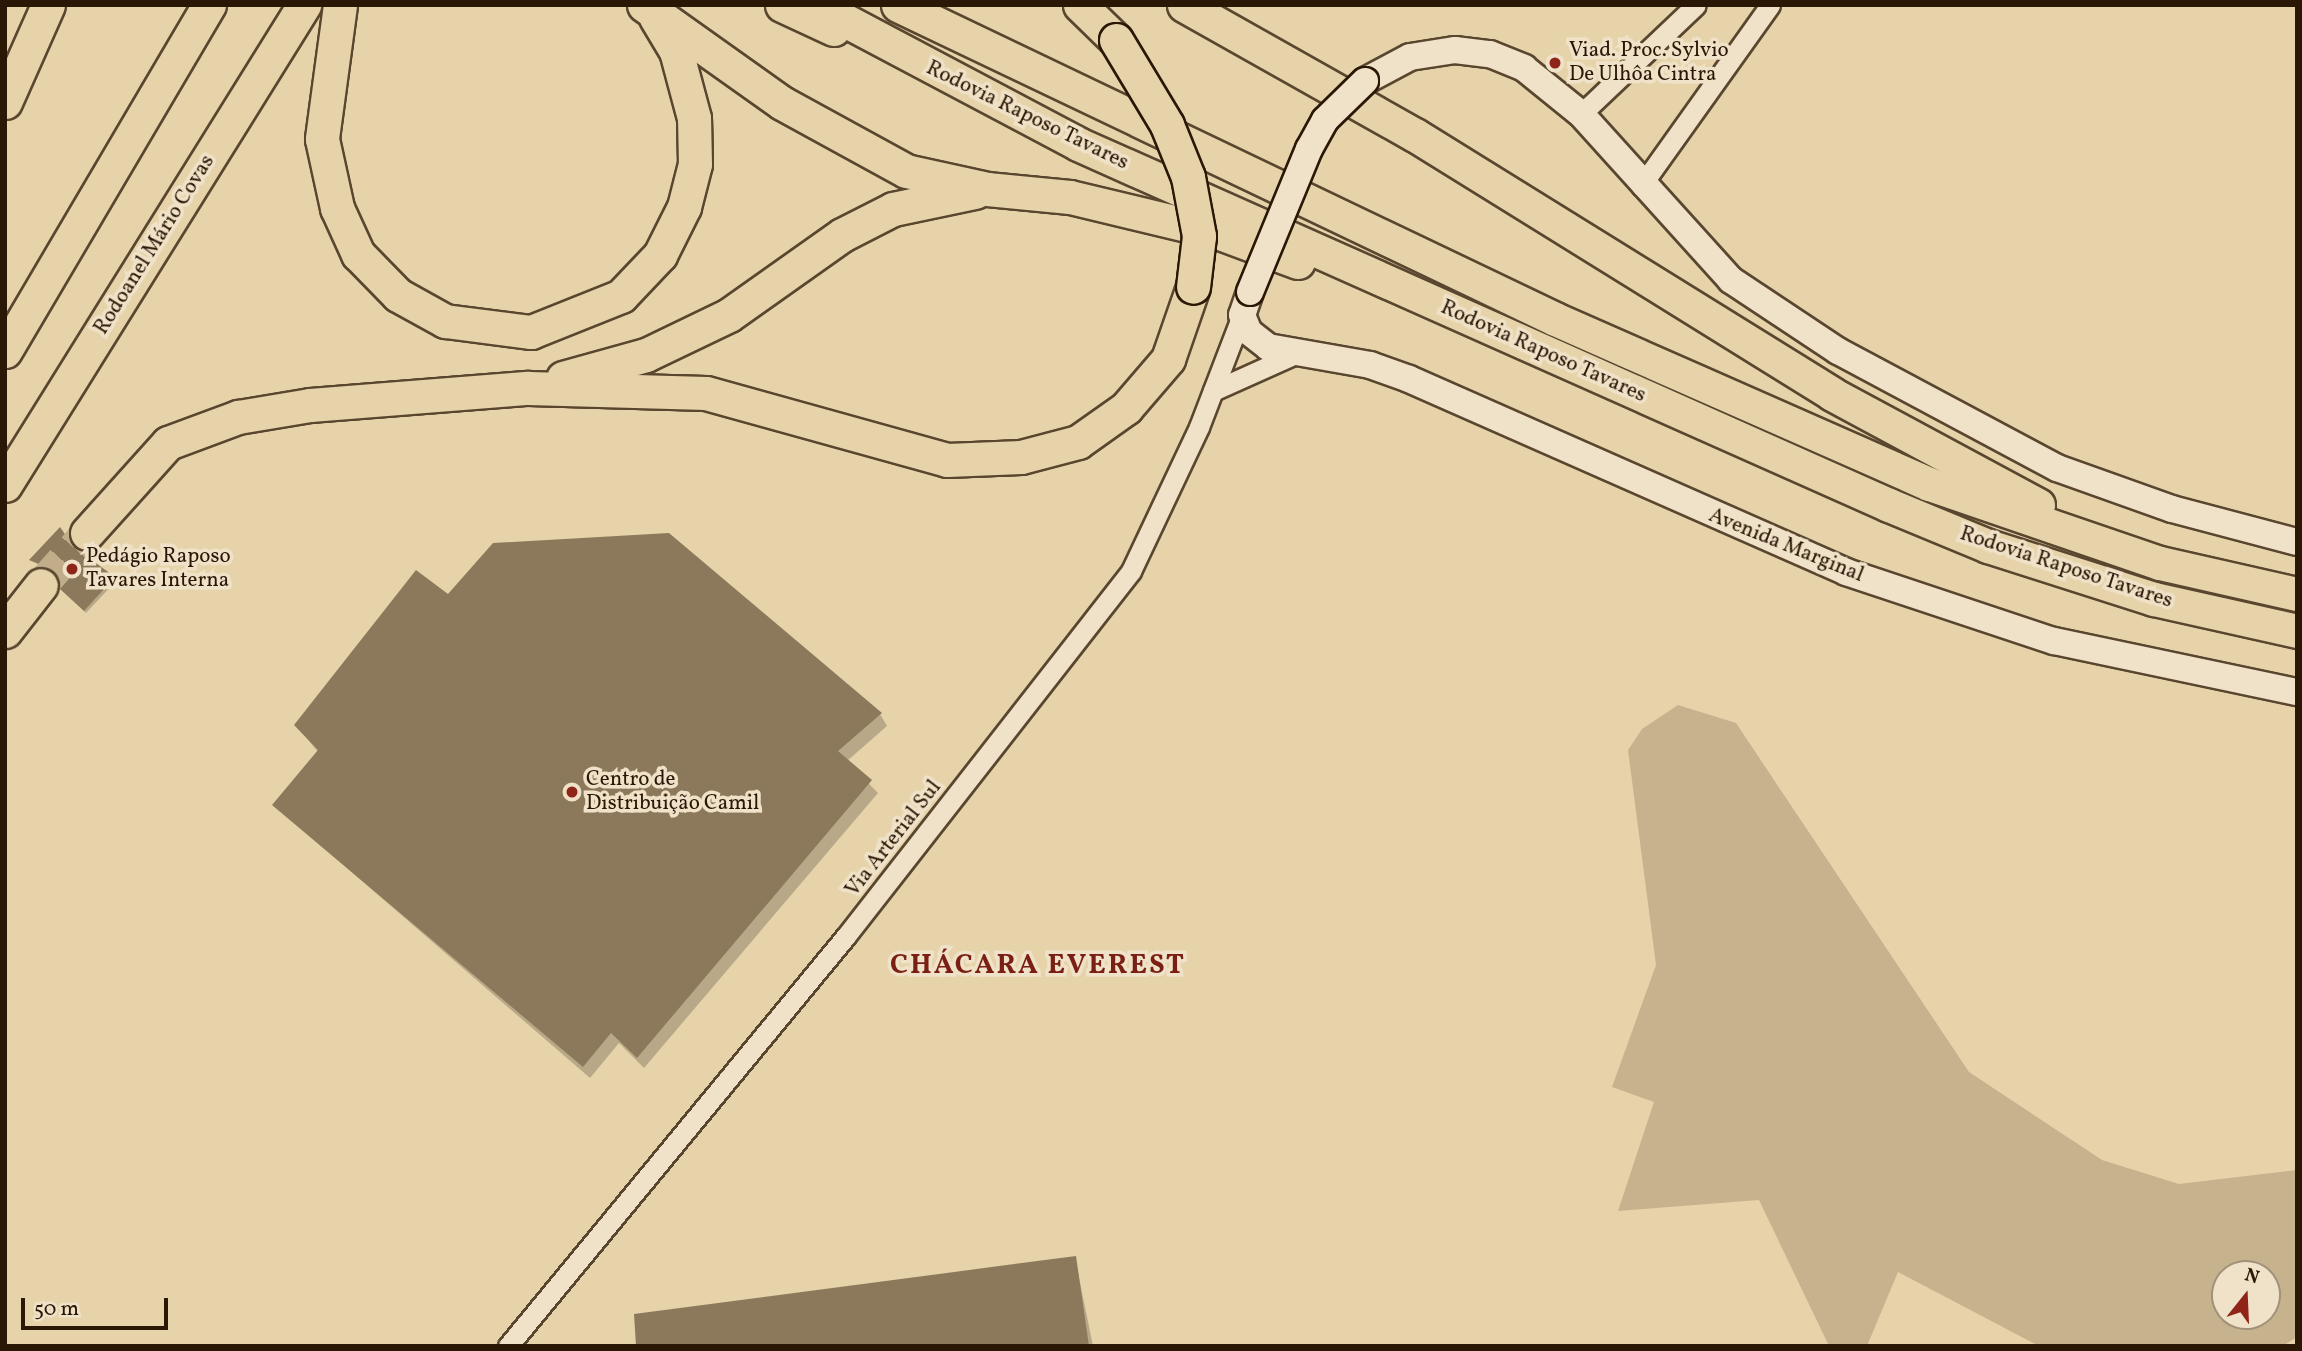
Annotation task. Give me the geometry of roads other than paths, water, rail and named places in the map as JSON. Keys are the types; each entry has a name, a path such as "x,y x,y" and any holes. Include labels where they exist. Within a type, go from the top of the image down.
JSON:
{"highway":[{"path":"5,102 48,5"},
{"path":"5,351 209,5"},
{"name":"Rodoanel Mário Covas","path":"5,485 304,5"},
{"path":"340,5 322,139 337,208 358,254 398,295 445,321 531,332 621,296 660,255 684,207 695,164 694,118 676,51 648,8"},
{"path":"782,5 912,61"},
{"name":"Rodovia Raposo Tavares","path":"816,5 912,61 1078,144 1548,355 1988,546 2154,599 2297,631"},
{"name":"Rodovia Raposo Tavares","path":"898,5 1555,319 1929,484 2160,563 2297,594"},
{"path":"86,533 149,461 195,430 310,405 528,388 706,393 947,460 1021,457 1079,442 1126,408 1168,359 1193,287 1199,236 1188,177 1167,125 1116,40 1080,5"},
{"path":"1184,5 1415,135 1832,394 2160,563"},
{"path":"648,8 859,150 906,171 987,189 1070,197 1220,233 1548,355"},
{"path":"528,388 646,355 729,315 842,235 893,209 987,189"},
{"path":"5,631 41,585"}],"main road":[{"path":"1246,303 1308,149 1325,120 1365,81 1410,57 1455,50 1490,54 1524,68 1581,114 1641,186 1731,280 1838,351 1972,426 2057,468 2197,517 2297,541"},
{"name":"Avenida Marginal","path":"1246,303 1258,341 1291,356 1370,365 1409,379 1749,534 1912,596 2054,641 2297,692"}],"street":[{"path":"1581,114 1696,5"},
{"path":"1641,186 1770,5"},
{"name":"Via Arterial Sul","path":"508,1346 1070,656 1131,572 1213,391 1246,303"},
{"path":"1213,391 1291,356"}],"tunnel":[{"path":"41,585 87,533"}],"place":[{"name":"Viad. Proc. Sylvio De Ulhôa Cintra","path":"1555,63"},
{"name":"Pedágio Raposo Tavares Interna","path":"72,569"},
{"name":"Centro de Distribuição Camil","path":"572,792"}],"district":[{"name":"CHÁCARA EVEREST","path":"1038,966"}]}
